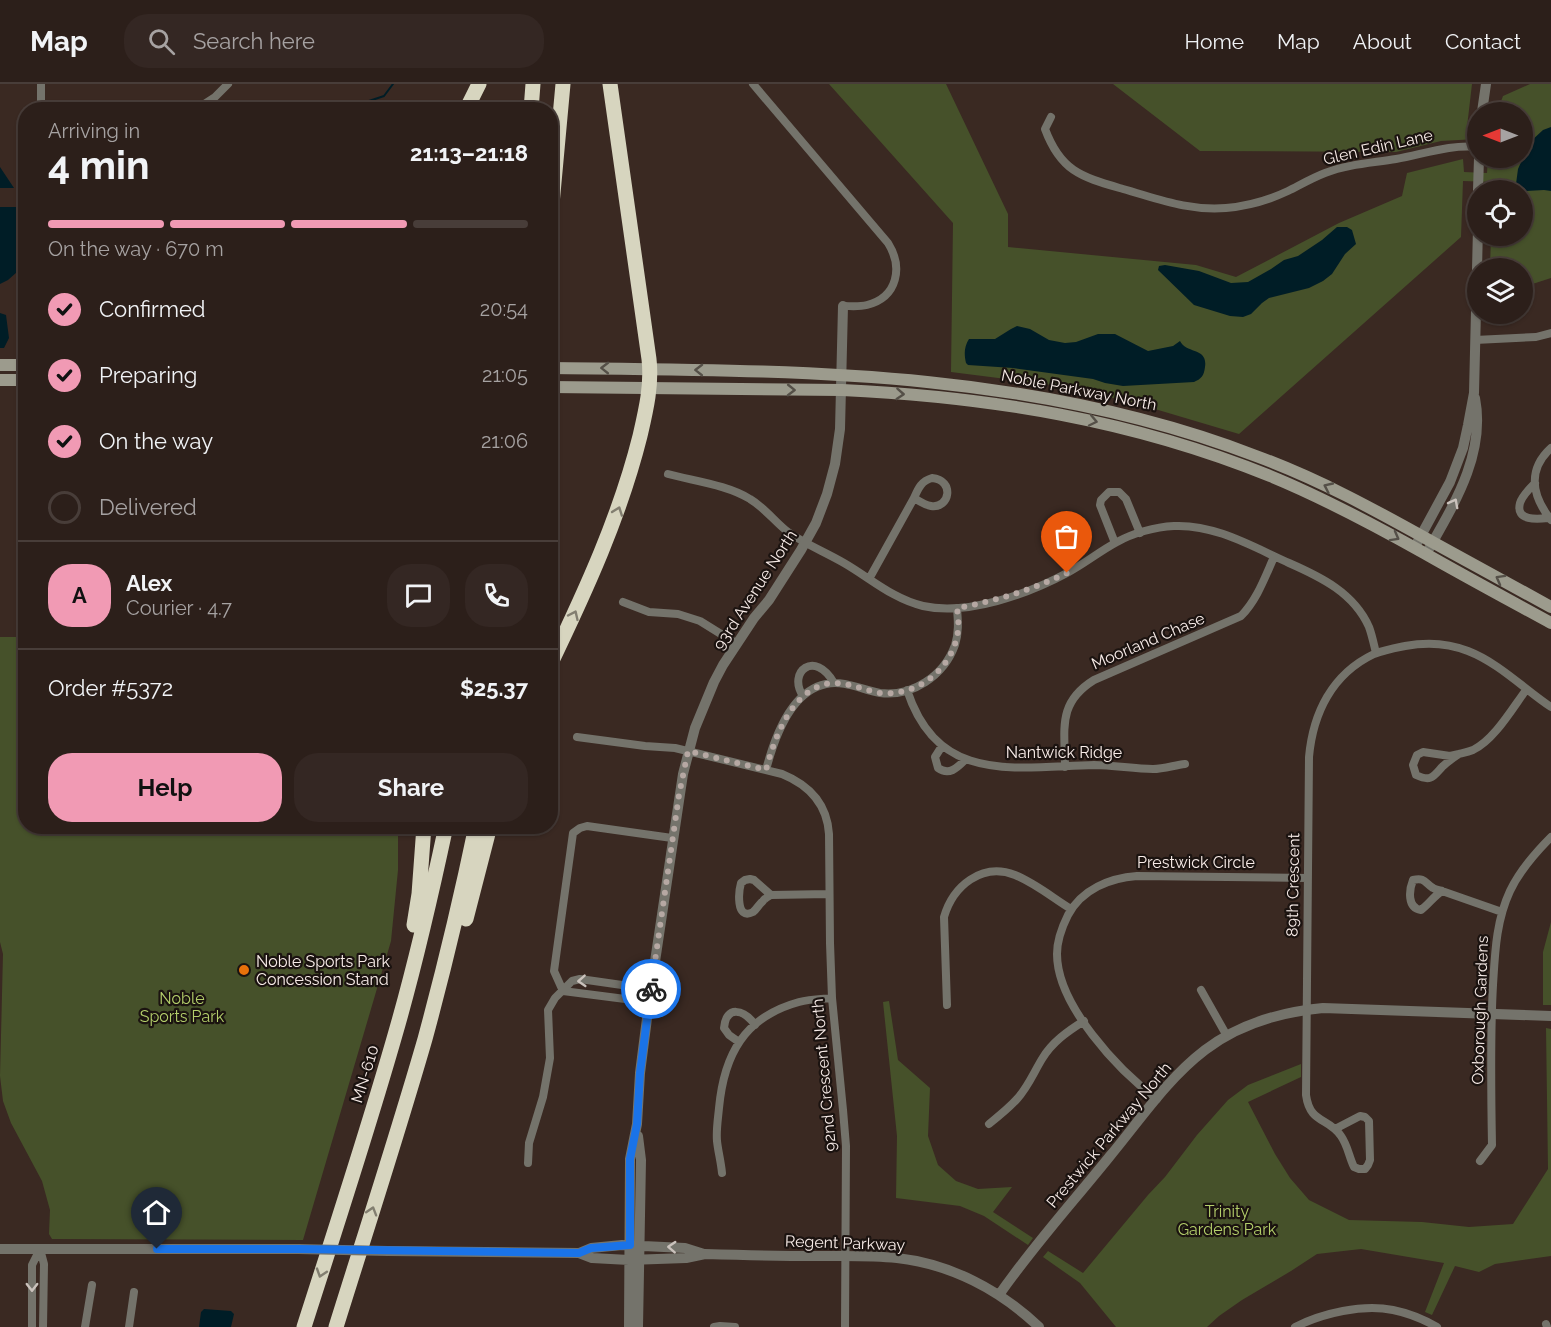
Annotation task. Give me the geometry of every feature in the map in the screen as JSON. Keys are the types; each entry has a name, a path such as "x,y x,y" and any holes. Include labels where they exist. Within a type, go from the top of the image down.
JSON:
{"highway":[{"path":"470,102 479,84"},
{"path":"532,102 533,84"},
{"path":"558,139 563,84"},
{"path":"558,648 619,509 635,455 650,388 650,369 610,84"},
{"path":"620,84 645,270 641,304"},
{"path":"377,1098 415,921 423,834"},
{"name":"MN-610","path":"304,1327 377,1098 412,972 444,834"},
{"path":"336,1327 425,1038 457,915 474,834"},
{"path":"425,1038 460,941 488,834"}],"main road":[{"path":"0,365 18,365"},
{"name":"Noble Parkway North","path":"558,368 748,370 842,374 1035,395 1100,408 1164,424 1294,471 1421,535 1551,607"},
{"path":"0,380 18,380"},
{"name":"Noble Parkway North","path":"558,387 842,390 921,395 1025,408 1092,420 1217,456 1280,480 1352,513 1551,623"}],"street":[{"path":"41,84 41,102"},
{"path":"207,102 228,84"},
{"name":"93rd Avenue North","path":"638,1327 630,1159 637,1124 640,1073 672,838 688,751 705,703 723,665 805,543 816,523 827,494 835,464 840,429 843,306 867,305 877,301 893,285 897,275 894,252 888,243 753,84"},
{"path":"1483,102 1485,84"},
{"name":"Glen Edin Lane","path":"1051,117 1045,129 1050,144 1070,168 1083,176 1162,201 1204,208 1226,208 1268,199 1328,172 1349,166 1396,159 1444,148 1467,146"},
{"path":"1414,548 1443,496 1460,458 1465,438 1474,393 1478,246"},
{"path":"1475,340 1536,337 1551,333"},
{"path":"1426,554 1463,486 1473,455 1477,431 1474,393"},
{"path":"1550,519 1538,501 1535,483 1541,459 1551,448"},
{"path":"668,474 738,493 751,500 787,531 805,543 844,563 893,595 924,606 957,608 995,601 1041,586 1067,573 1115,543 1140,533 1174,526 1210,530 1319,576 1335,586 1360,612 1369,628 1376,653 1415,644 1450,646 1467,651 1484,658 1551,708"},
{"path":"1535,483 1520,503 1520,509 1528,518 1550,519"},
{"path":"1115,543 1101,505 1101,500 1109,492 1119,492 1126,499 1140,533"},
{"path":"869,579 914,498"},
{"name":"Moorland Chase","path":"1065,767 1065,715 1075,694 1094,680 1241,616 1255,598 1275,557"},
{"path":"623,602 649,612 678,614 700,621 737,644"},
{"path":"577,737 675,748 766,770 777,737 786,719 803,696 826,684 834,683 883,693 895,693 920,686 931,678 941,669 955,645 958,631 957,608"},
{"name":"89th Crescent","path":"1335,1129 1360,1116 1369,1121 1370,1160 1365,1169 1354,1167 1342,1137 1335,1129 1315,1116 1307,1102 1309,757 1315,720 1323,704 1339,681 1360,662 1376,653"},
{"path":"803,696 799,687 799,677 808,667 818,666 825,669 834,683"},
{"name":"Nantwick Ridge","path":"907,690 916,715 926,730 942,746 965,760 992,767 1041,769 1104,766 1154,769 1185,764"},
{"path":"1459,754 1433,777 1423,778 1414,772 1413,762 1420,753 1450,756 1471,751 1482,745 1526,690"},
{"path":"942,746 935,757 938,768 942,771 952,771 965,760"},
{"name":"92nd Crescent North","path":"766,770 794,779 806,786 816,796 828,821 832,998 845,1128 845,1327"},
{"path":"563,991 554,971 573,833 587,826 672,838"},
{"name":"Oxborough Gardens","path":"1480,1161 1492,1144 1491,1014 1495,943 1509,892 1529,861 1551,837"},
{"path":"947,1005 945,917 948,904 964,883 988,873 1014,874 1071,909"},
{"name":"Prestwick Circle","path":"1157,1099 1107,1053 1090,1032 1064,986 1057,955 1063,924 1071,909 1080,898 1093,889 1106,881 1122,877 1308,878"},
{"path":"1442,891 1502,912"},
{"path":"771,895 829,894"},
{"path":"528,1163 529,1143 543,1097 550,1058 548,1010 555,998 573,981 580,979 636,987 650,995"},
{"path":"1202,990 1227,1036"},
{"path":"563,991 633,1000 650,995"},
{"path":"722,1173 717,1138 720,1096 732,1052 755,1025 771,1014 801,1001 832,998"},
{"name":"Prestwick Parkway North","path":"999,1295 1157,1099 1191,1061 1227,1036 1268,1018 1323,1008 1551,1016"},
{"path":"739,1042 724,1028 724,1021 733,1013 739,1012 749,1017 755,1025"},
{"path":"990,1124 1018,1099 1052,1046 1084,1021"},
{"name":"Regent Parkway","path":"579,1253 591,1248 634,1245 685,1248 705,1254"},
{"path":"0,1249 298,1249 579,1253"},
{"path":"32,1327 32,1265 40,1249"},
{"path":"40,1249 44,1264 44,1327"},
{"name":"Regent Parkway","path":"579,1253 592,1258 634,1260 686,1258 705,1254 886,1257 920,1262 969,1279 999,1295 1039,1327"},
{"name":"93rd Avenue North","path":"629,1327 634,1260"},
{"path":"85,1327 92,1285"},
{"path":"129,1327 134,1292"},
{"path":"1295,1327 1342,1312 1377,1309 1405,1313 1437,1327"},
{"path":"714,1327 735,1327"}],"green space":[{"path":"829,84 946,84 1008,214 1008,247 1196,265 1236,277 1339,223 1402,196 1407,173 1463,159 1464,172 1487,173 1487,168 1533,168 1533,102 1501,102 1503,96 1530,84 1551,84 1551,278 1533,284 1533,258 1490,258 1491,246 1533,246 1533,180 1463,181 1461,237 1239,434 1128,401 1052,385 951,372 953,223"},
{"path":"1113,84 1472,84 1470,102 1467,102 1467,140 1441,141 1396,152 1200,151"},
{"name":"Noble Sports Park","path":"0,637 18,637 18,834 398,834 398,870 391,941 303,1240 52,1239 49,1234 50,1210 42,1181 11,1123 3,1101 0,1076 3,954 0,942"},
{"path":"1551,922 1551,1005 1543,1005 1543,952"},
{"path":"889,1001 898,1060 930,1088 928,1136 938,1165 956,1181 978,1189 1012,1187 993,1212 1033,1238 1028,1245 984,1216 960,1206 896,1198 897,1136 883,1002"},
{"name":"Trinity Gardens Park","path":"1546,1028 1551,1029 1551,1256 1495,1264 1479,1272 1455,1266 1432,1315 1425,1312 1444,1263 1361,1249 1317,1254 1242,1300 1207,1327 1116,1327 1080,1283 1043,1257 1048,1251 1083,1273 1228,1100 1248,1085 1301,1064 1301,1077 1248,1102 1275,1154 1290,1178 1309,1200 1349,1220 1422,1222 1469,1227 1513,1224 1548,1169"}],"water":[{"path":"1551,127 1551,191 1533,191 1533,180 1517,180 1518,168 1533,168 1533,139 1543,130"},
{"path":"0,167 14,188 0,188"},
{"path":"0,207 18,207 18,271 0,284"},
{"path":"1337,227 1347,227 1352,230 1356,244 1345,254 1332,274 1309,288 1269,298 1251,314 1243,317 1230,316 1194,305 1158,270 1159,266 1165,265 1199,271 1231,283 1248,282 1284,260 1298,256"},
{"path":"0,313 6,315 9,338 4,348 0,348"},
{"path":"1017,326 1030,329 1049,340 1065,343 1076,342 1098,334 1115,334 1148,351 1173,346 1180,341 1187,348 1203,356 1205,370 1202,377 1194,382 1123,386 1093,379 966,363 965,351 969,339 995,339"},
{"path":"204,1309 231,1311 234,1314 231,1327 199,1327 201,1312"}],"waterway":[{"path":"366,102 384,96 393,84"}],"way so far":[{"path":"651,989 679,795 688,751 766,770 777,737 786,719 797,702 810,691 834,683 883,693 895,693 920,686 941,669 955,645 958,631 957,608 1014,595 1041,586 1067,573"}],"place":[{"name":"Noble Sports Park Concession Stand","path":"244,970"}],"route":[{"path":"157,1249 579,1253 591,1248 630,1245 630,1159 637,1124 640,1073 651,989"}]}
